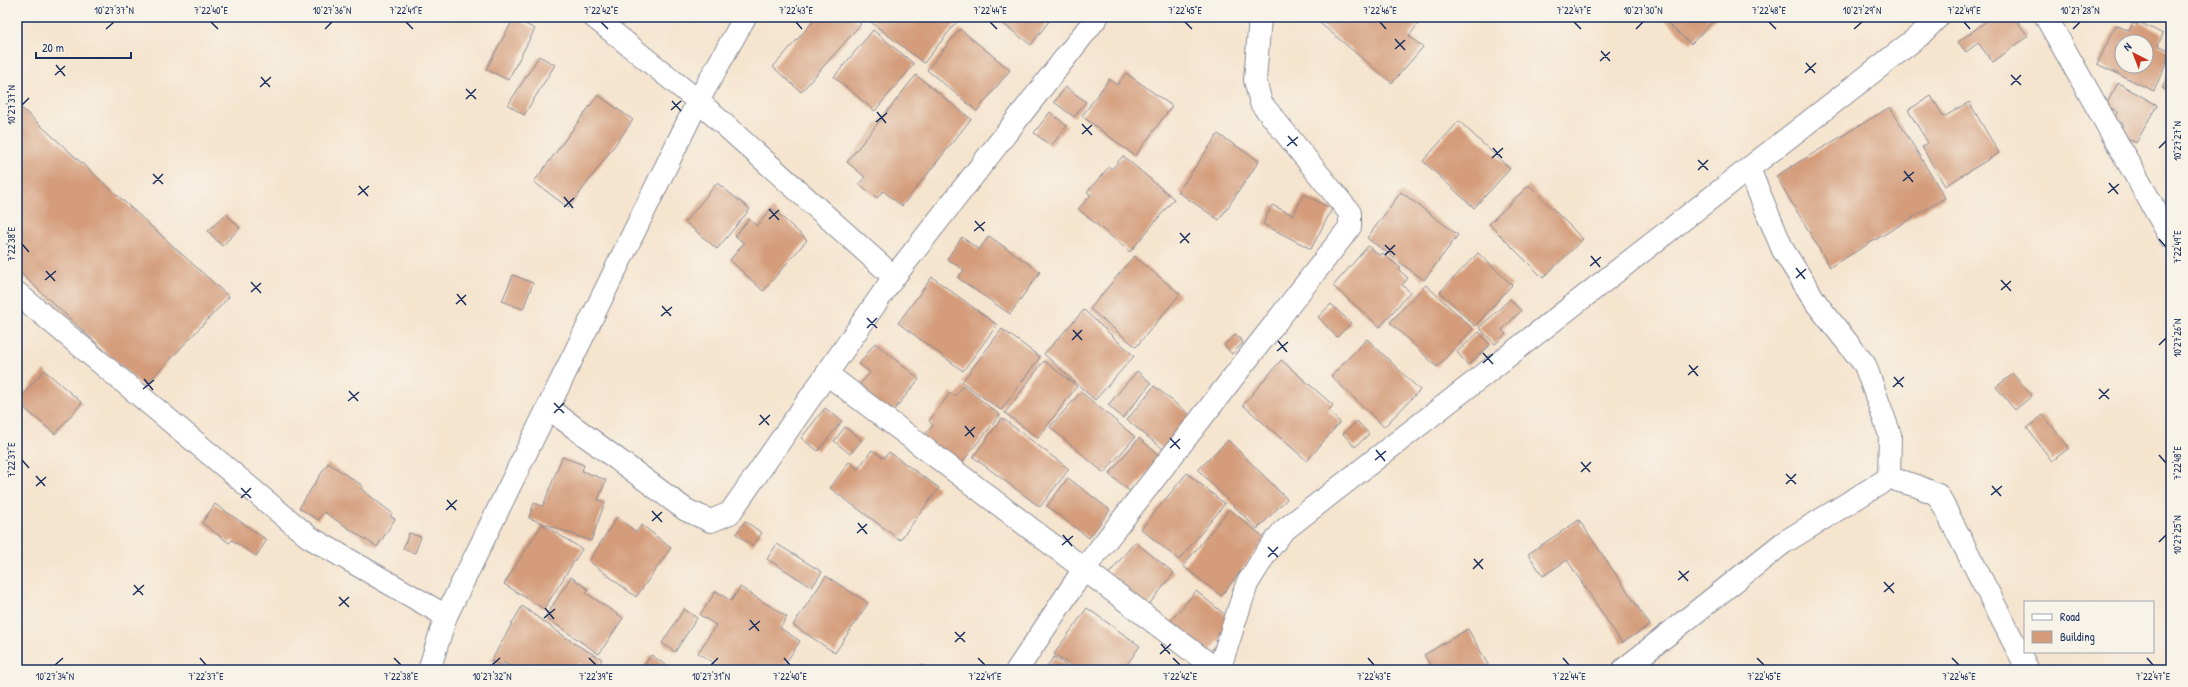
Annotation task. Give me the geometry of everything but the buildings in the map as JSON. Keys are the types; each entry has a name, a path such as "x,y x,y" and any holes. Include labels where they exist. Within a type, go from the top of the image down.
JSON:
{"street":[{"path":"594,17 698,101 894,277"},
{"path":"429,670 446,616 698,101 746,17"},
{"path":"548,408 686,510 711,521 730,513 894,277 1097,17"},
{"path":"1017,670 1084,569 1350,227 1350,213 1261,103 1255,80 1260,17"},
{"path":"827,374 1218,670 1247,584 1266,553 1283,531 1919,36 1938,17"},
{"path":"2046,17 2171,238"},
{"path":"1748,169 1783,250 1817,304 1865,365 1890,435 1889,478"},
{"path":"17,293 309,537 446,616"},
{"path":"1623,670 1783,543 1889,478 1917,486 1938,495 2028,670"}]}
